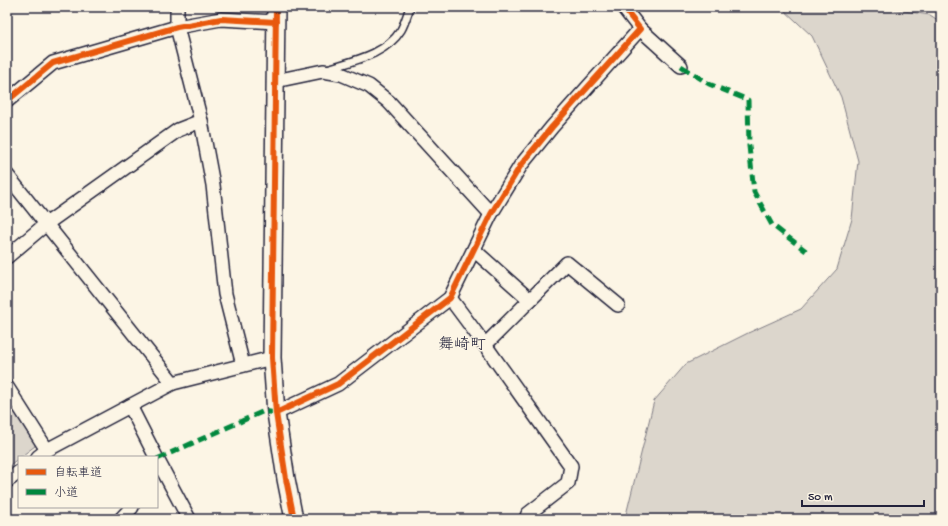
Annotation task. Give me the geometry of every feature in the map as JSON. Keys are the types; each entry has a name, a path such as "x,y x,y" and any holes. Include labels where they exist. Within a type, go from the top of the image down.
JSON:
{"street":[{"path":"177,7 177,28 201,121 213,185 224,294 243,365"},
{"path":"623,7 640,29 681,66"},
{"path":"7,101 53,63 177,28 221,19 276,14 272,358 276,413 294,519"},
{"path":"276,413 338,384 450,298 491,214 521,165 552,127 640,29"},
{"path":"275,81 323,71 341,74 369,86 389,102 491,214"},
{"path":"7,256 46,224 178,130 201,121"},
{"path":"7,175 173,383"},
{"path":"474,250 530,300"},
{"path":"485,344 567,263 618,305"},
{"path":"450,298 485,344 571,466 568,483 528,514 526,519"},
{"path":"7,387 43,454 173,383 272,358"},
{"path":"130,406 156,456"},
{"path":"158,462 161,476 189,519"},
{"path":"7,481 18,473"},
{"path":"121,519 131,508"}],"lane":[{"path":"323,71 376,53 391,43 401,30 410,7"}],"shaded area":[{"path":"782,7 878,7 930,15 941,22 941,519 625,519 654,401 686,364 748,333 801,309 837,269 852,219 858,161 841,97 812,36"},
{"path":"7,396 36,440 35,446 22,456 18,456 18,459 7,467"}],"marked path":[{"path":"681,66 709,84 748,100 749,146 754,192 772,225 806,251"},
{"path":"158,459 264,411 276,413"}],"cycle path":[{"path":"276,7 272,358 276,413 294,519"},
{"path":"276,413 338,384 450,298 491,214 521,165 552,127 640,29 623,7"},
{"path":"7,101 53,63 177,27 221,19 276,22"}],"district":[{"name":"舞崎町","path":"462,343"}]}
